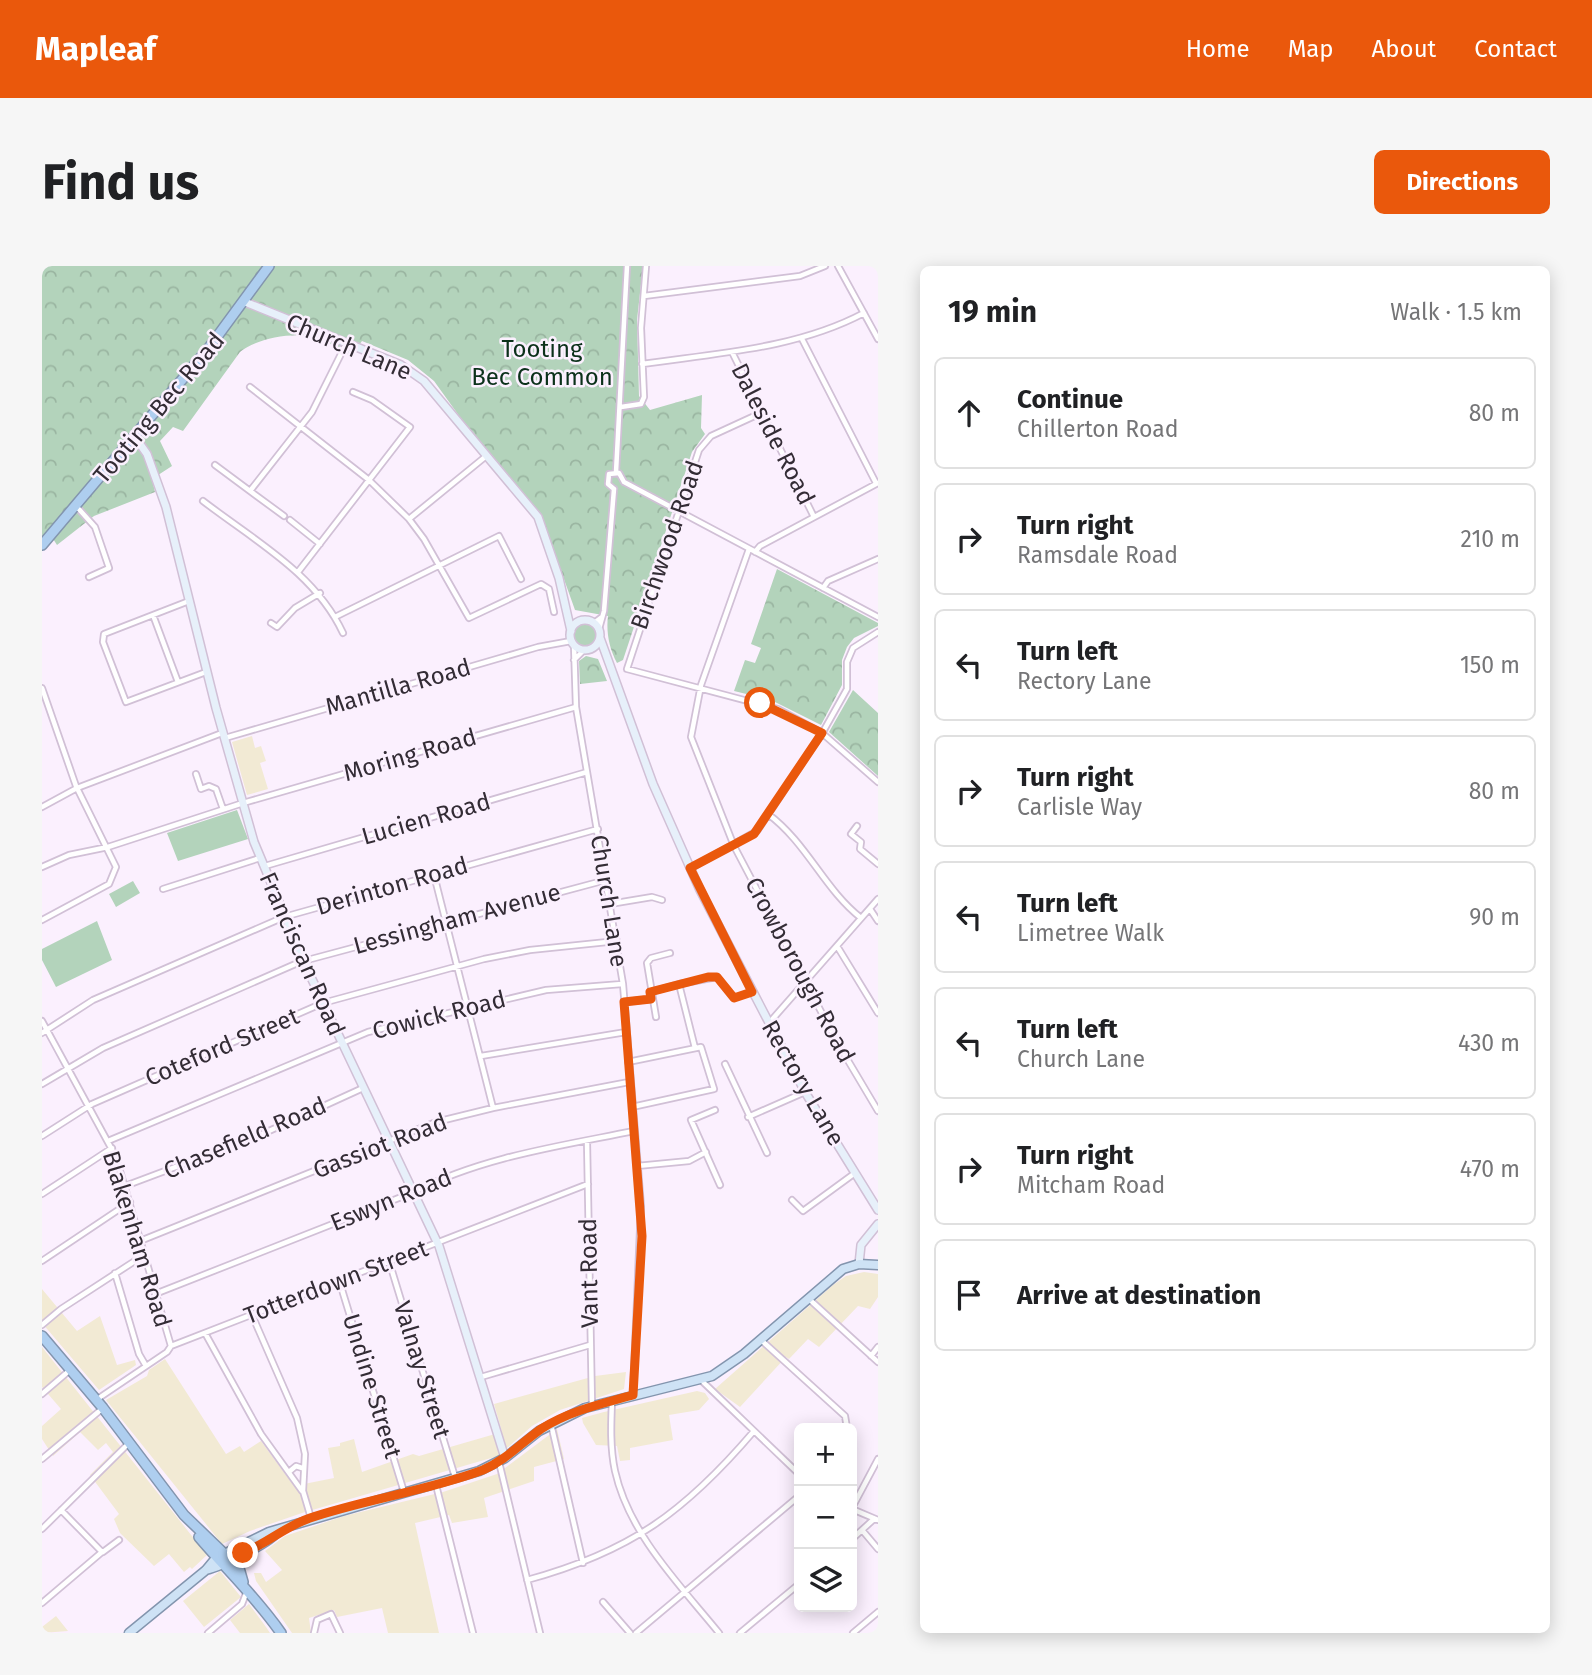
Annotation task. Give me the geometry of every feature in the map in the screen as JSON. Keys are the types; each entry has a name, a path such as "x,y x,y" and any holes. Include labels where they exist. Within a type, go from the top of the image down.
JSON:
{"highway":[{"name":"Tooting Bec Road","path":"42,545 245,302 269,266"},
{"path":"42,1336 103,1408 198,1532 281,1633"}],"main road":[{"name":"Church Lane","path":"245,302 417,375 538,517 571,631"},
{"name":"Franciscan Road","path":"135,436 147,454 163,500 239,804 284,917 323,1003 438,1242 481,1377 502,1460"},
{"path":"569,617 597,626 600,638 587,650"},
{"path":"578,621 571,631 573,643 606,659"},
{"name":"Rectory Lane","path":"600,638 690,868 805,1092 875,1197 878,1210"},
{"path":"859,1264 861,1245 878,1224"},
{"path":"129,1633 222,1558 269,1532 277,1532 311,1518 456,1478 502,1460 551,1424 592,1406 701,1380 732,1364 842,1269 859,1264 878,1265"}],"street":[{"path":"616,472 627,266"},
{"path":"621,407 641,404 644,397 642,364 646,266"},
{"path":"644,296 800,276 825,266"},
{"path":"838,266 878,339"},
{"path":"642,364 802,339 831,330 864,313"},
{"path":"752,550 877,483 802,339"},
{"path":"250,491 321,398 346,344"},
{"name":"Daleside Road","path":"732,351 814,517"},
{"path":"250,387 369,480 409,519 469,618 541,584 549,589 554,612"},
{"path":"298,572 410,427 372,400 353,392"},
{"name":"Birchwood Road","path":"700,688 628,671 627,666 704,442 716,433 761,413"},
{"path":"409,519 485,457"},
{"path":"215,465 284,516"},
{"path":"624,482 614,489 609,486 607,478 611,472 616,472 624,482 878,617"},
{"path":"597,626 603,616 614,489"},
{"path":"203,501 298,572 320,593 337,616 343,633"},
{"path":"77,506 95,527 109,568 89,577"},
{"path":"290,520 320,544"},
{"path":"337,616 499,536 521,579"},
{"name":"Crowborough Road","path":"752,550 700,688 690,734 734,846 878,1111"},
{"path":"823,588 828,581 878,559"},
{"path":"271,624 277,627 281,625 295,608 320,593"},
{"path":"189,601 104,634 103,642 126,702 207,672"},
{"path":"153,615 178,682"},
{"path":"690,868 754,834 822,733 847,689 848,662 853,648 878,632"},
{"name":"Church Lane","path":"573,643 576,706 623,984 642,1236 633,1395"},
{"name":"Mantilla Road","path":"42,807 77,788 224,736 527,650 573,643"},
{"path":"574,661 587,650"},
{"path":"42,688 77,788 116,867 109,884 42,920"},
{"path":"700,688 760,703 822,733 878,782"},
{"name":"Moring Road","path":"42,867 65,856 108,847 239,804 576,706"},
{"name":"Lucien Road","path":"163,889 587,772"},
{"path":"196,774 201,789 216,789 223,809"},
{"path":"768,814 792,834 845,905 861,918"},
{"path":"857,826 851,834 861,842 860,849 878,864"},
{"name":"Derinton Road","path":"45,1032 93,1000 284,917 598,829"},
{"path":"433,875 493,1108"},
{"name":"Lessingham Avenue","path":"42,1083 103,1048 304,960 606,880"},
{"path":"610,904 652,897 662,900"},
{"path":"768,1023 878,899"},
{"path":"870,909 878,921"},
{"name":"Coteford Street","path":"42,1136 88,1106 323,1003 457,966 530,950 617,941"},
{"path":"837,946 878,1013"},
{"path":"656,1017 648,978 648,960 670,953"},
{"path":"650,992 717,977 734,998 752,992"},
{"name":"Cowick Road","path":"108,1141 341,1041 466,1007 546,990 623,984"},
{"path":"679,984 695,1048"},
{"path":"624,1002 651,999"},
{"name":"Blakenham Road","path":"42,1021 45,1032 111,1148 130,1202 171,1346"},
{"path":"481,1056 626,1032"},
{"path":"628,1062 701,1047 714,1088 632,1107"},
{"path":"726,1064 748,1117 767,1153"},
{"name":"Gassiot Road","path":"140,1241 436,1122 493,1108 629,1082"},
{"name":"Chasefield Road","path":"125,1186 258,1136 363,1088"},
{"path":"748,1117 805,1092"},
{"path":"715,1110 691,1120 720,1185"},
{"name":"Eswyn Road","path":"155,1294 414,1192 440,1178 524,1153 634,1131"},
{"name":"Vant Road","path":"587,1141 592,1406"},
{"path":"42,1194 111,1148"},
{"path":"637,1166 690,1161 706,1152"},
{"path":"792,1200 803,1211 856,1172"},
{"name":"Totterdown Street","path":"96,1400 171,1346 588,1184"},
{"path":"42,1261 130,1202"},
{"path":"42,1325 144,1255"},
{"name":"Valnay Street","path":"389,1261 456,1478"},
{"path":"115,1273 139,1354 146,1366"},
{"name":"Undine Street","path":"339,1280 404,1492"},
{"path":"807,1298 878,1362"},
{"path":"252,1314 297,1419 305,1454 302,1468 303,1491 311,1518"},
{"path":"205,1333 261,1434 303,1491"},
{"path":"761,1340 845,1416 846,1423"},
{"path":"481,1377 590,1345"},
{"path":"871,1356 878,1347"},
{"path":"42,1394 71,1370"},
{"path":"701,1380 794,1469"},
{"path":"612,1401 614,1469 643,1534 719,1633"},
{"path":"42,1459 103,1408"},
{"path":"551,1424 583,1563"},
{"path":"527,1580 583,1563 643,1534 699,1491 754,1432"},
{"path":"42,1529 129,1443"},
{"path":"502,1460 540,1633"},
{"path":"857,1500 878,1460"},
{"path":"290,1471 296,1466 302,1468"},
{"path":"435,1483 473,1633"},
{"path":"636,1633 794,1500"},
{"path":"61,1510 102,1552"},
{"path":"857,1511 876,1519 857,1534"},
{"path":"862,1530 878,1549"},
{"path":"42,1603 119,1540"},
{"path":"208,1633 242,1604 245,1586"},
{"path":"740,1633 794,1588"},
{"path":"603,1602 630,1633"},
{"path":"853,1633 878,1612"},
{"path":"314,1633 317,1620 331,1614 340,1633"}],"shaded area":[{"path":"252,736 255,748 261,746 266,761 260,763 268,789 247,795 232,742"},
{"path":"864,1272 878,1274 878,1297 870,1309 858,1306 819,1347 808,1339 789,1359 786,1357 740,1407 715,1389 833,1285 846,1276"},
{"path":"42,1289 77,1331 100,1316 117,1365 135,1360 136,1365 99,1390 42,1323"},
{"path":"42,1347 207,1555 192,1569 190,1567 184,1572 169,1554 154,1566 120,1533 114,1519 119,1514 90,1475 113,1452 106,1443 98,1450 80,1432 53,1456 42,1439 42,1426 61,1409 42,1387"},
{"path":"165,1359 226,1454 240,1446 244,1452 261,1441 294,1486 334,1478 328,1448 340,1446 340,1443 354,1439 362,1472 413,1454 419,1456 502,1432 494,1404 595,1376 626,1372 624,1389 560,1410 532,1426 498,1456 302,1513 222,1544 106,1400 147,1376 149,1370"},
{"path":"697,1391 705,1393 709,1399 699,1410 669,1415 673,1440 630,1448 630,1460 620,1461 617,1446 596,1445 583,1423 582,1418"},
{"path":"557,1429 564,1459 534,1467 534,1481 484,1498 488,1517 452,1523 449,1515 415,1523 439,1633 388,1633 382,1608 337,1617 334,1610 309,1618 311,1633 292,1633 256,1581 254,1573 261,1573 266,1582 282,1570 265,1551 285,1536 344,1516 443,1492 497,1474"},
{"path":"220,1571 241,1597 204,1627 183,1601"},
{"path":"249,1604 270,1633 240,1633 230,1620"},
{"path":"56,1616 68,1631 42,1633 42,1627"}],"green space":[{"name":"Tooting Bec Common","path":"42,266 643,266 637,320 639,396 650,410 702,395 701,428 705,434 692,452 623,660 617,663 612,652 608,616 575,610 541,515 470,431 434,381 408,360 362,341 351,356 324,340 300,335 273,338 249,346 240,352 183,431 173,427 160,441 172,466 152,479 155,492 94,516 57,545 48,531 42,538"},
{"path":"777,569 878,623 878,626 854,638 847,647 842,660 842,685 821,725 771,700 734,691 745,660 755,663 761,648 751,644"},
{"path":"585,623 596,630 597,635 590,646 585,647 574,640 573,635 580,624"},
{"path":"586,656 598,659 607,681 580,684 579,661"},
{"path":"853,690 878,713 878,776 829,732"},
{"path":"237,810 248,839 178,861 167,833"},
{"path":"133,881 140,893 116,907 109,894"},
{"path":"97,921 112,960 56,987 42,960 42,949"}],"route":[{"path":"243,1553 272,1539 277,1532 290,1525 483,1470 505,1458 539,1430 551,1424 585,1408 633,1395 631,1379 642,1236 624,1002 651,999 650,992 708,977 717,977 734,998 752,992 690,868 754,834 822,733 778,709 760,703"}]}
